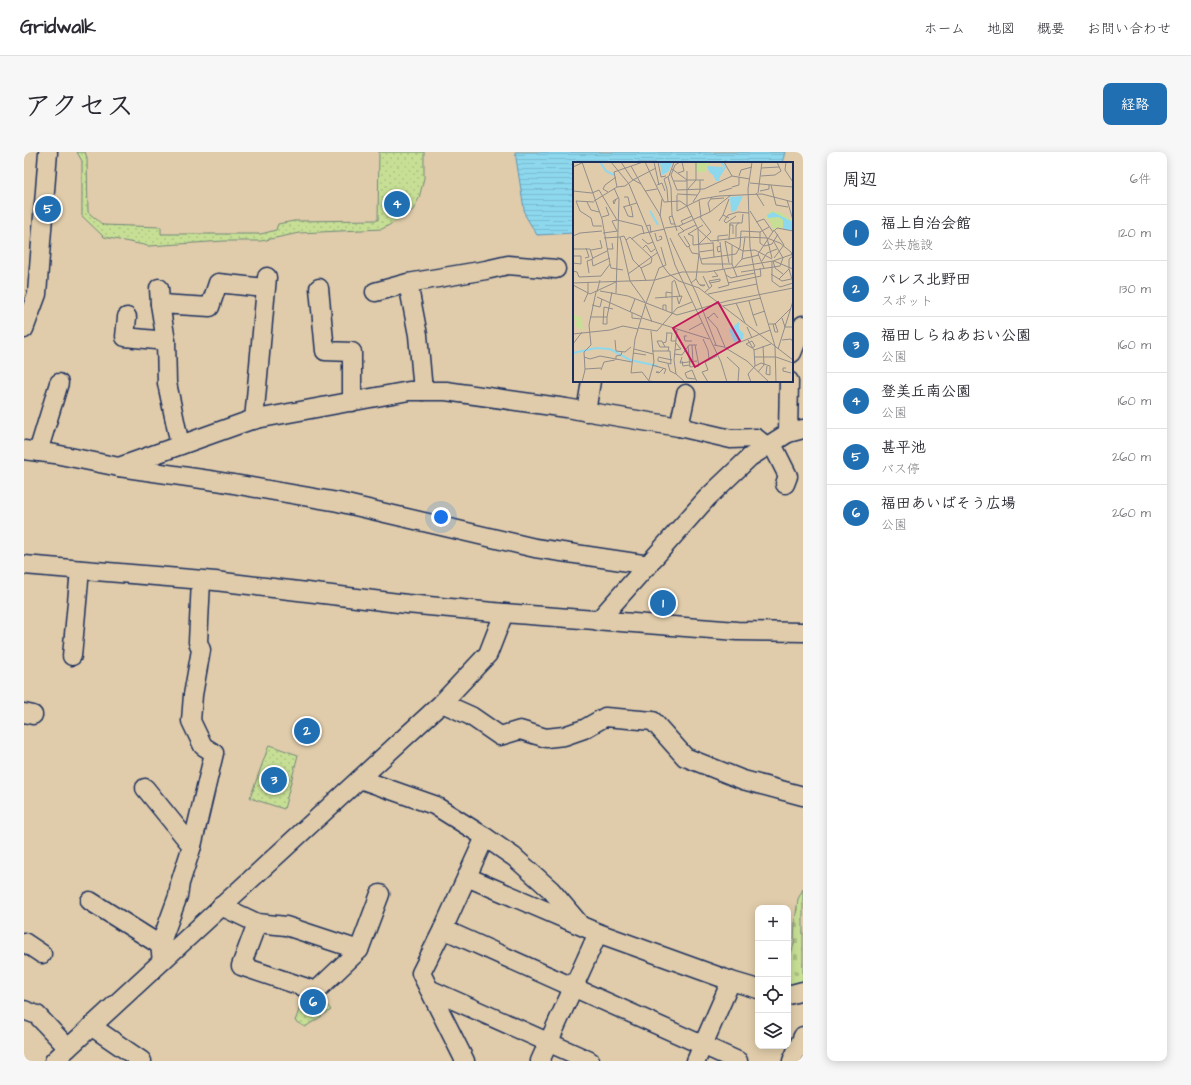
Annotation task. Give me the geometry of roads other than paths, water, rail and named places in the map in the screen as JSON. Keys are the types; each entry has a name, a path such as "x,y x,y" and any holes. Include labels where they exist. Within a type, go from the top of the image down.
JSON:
{"street":[{"path":"24,329 37,294 48,152"},
{"path":"375,292 408,283 508,265 556,270"},
{"path":"180,445 167,383 166,341 160,296 210,307 218,283 266,283 254,420"},
{"path":"408,283 418,335 423,391"},
{"path":"319,288 325,351 352,352 352,402"},
{"path":"127,317 125,337 166,341"},
{"path":"793,350 803,325"},
{"path":"586,412 590,382"},
{"path":"598,621 707,498 750,457 795,431 789,382"},
{"path":"59,383 31,451 55,454 119,467 216,481 338,502 535,548 648,565"},
{"path":"119,467 254,420 409,391 446,391 586,412 679,428 731,439 756,438 769,445 788,476 785,484"},
{"path":"679,428 686,394"},
{"path":"24,565 215,581 407,604 504,613 737,631 803,632"},
{"path":"72,656 80,570"},
{"path":"161,953 178,896 180,883 192,846 214,753 203,746 192,721 193,694 201,650 198,642 201,581"},
{"path":"54,1061 161,953 221,906 442,703 488,654 504,613"},
{"path":"442,703 471,716 500,736 520,730 546,738 564,736 584,729 605,717 653,721 685,757 744,780 803,796"},
{"path":"360,779 434,805 514,857 551,890 580,925"},
{"path":"145,788 192,846"},
{"path":"465,1061 421,973 485,838"},
{"path":"467,877 598,933 731,981 755,988"},
{"path":"257,923 241,966 316,991 359,950 380,894"},
{"path":"90,901 161,953"},
{"path":"221,906 257,923 286,926 359,950"},
{"path":"443,929 573,987 699,1053 738,1061"},
{"path":"540,1061 598,933"},
{"path":"24,942 42,954"},
{"path":"699,1053 731,981"},
{"path":"429,989 590,1061"},
{"path":"791,994 803,991"},
{"path":"24,1010 37,1015 68,1048"},
{"path":"90,1026 142,1061"},
{"path":"792,1061 803,1036"}],"water":[{"path":"515,152 785,152 782,162 573,162 573,233 537,235 525,215"}],"place":[{"name":"登美丘南公園","path":"397,204"},
{"name":"甚平池","path":"48,209"},
{"name":"福上自治会館","path":"663,603"},
{"name":"パレス北野田","path":"307,731"},
{"name":"福田しらねあおい公園","path":"274,780"},
{"name":"福田あいばそう広場","path":"313,1002"}]}
